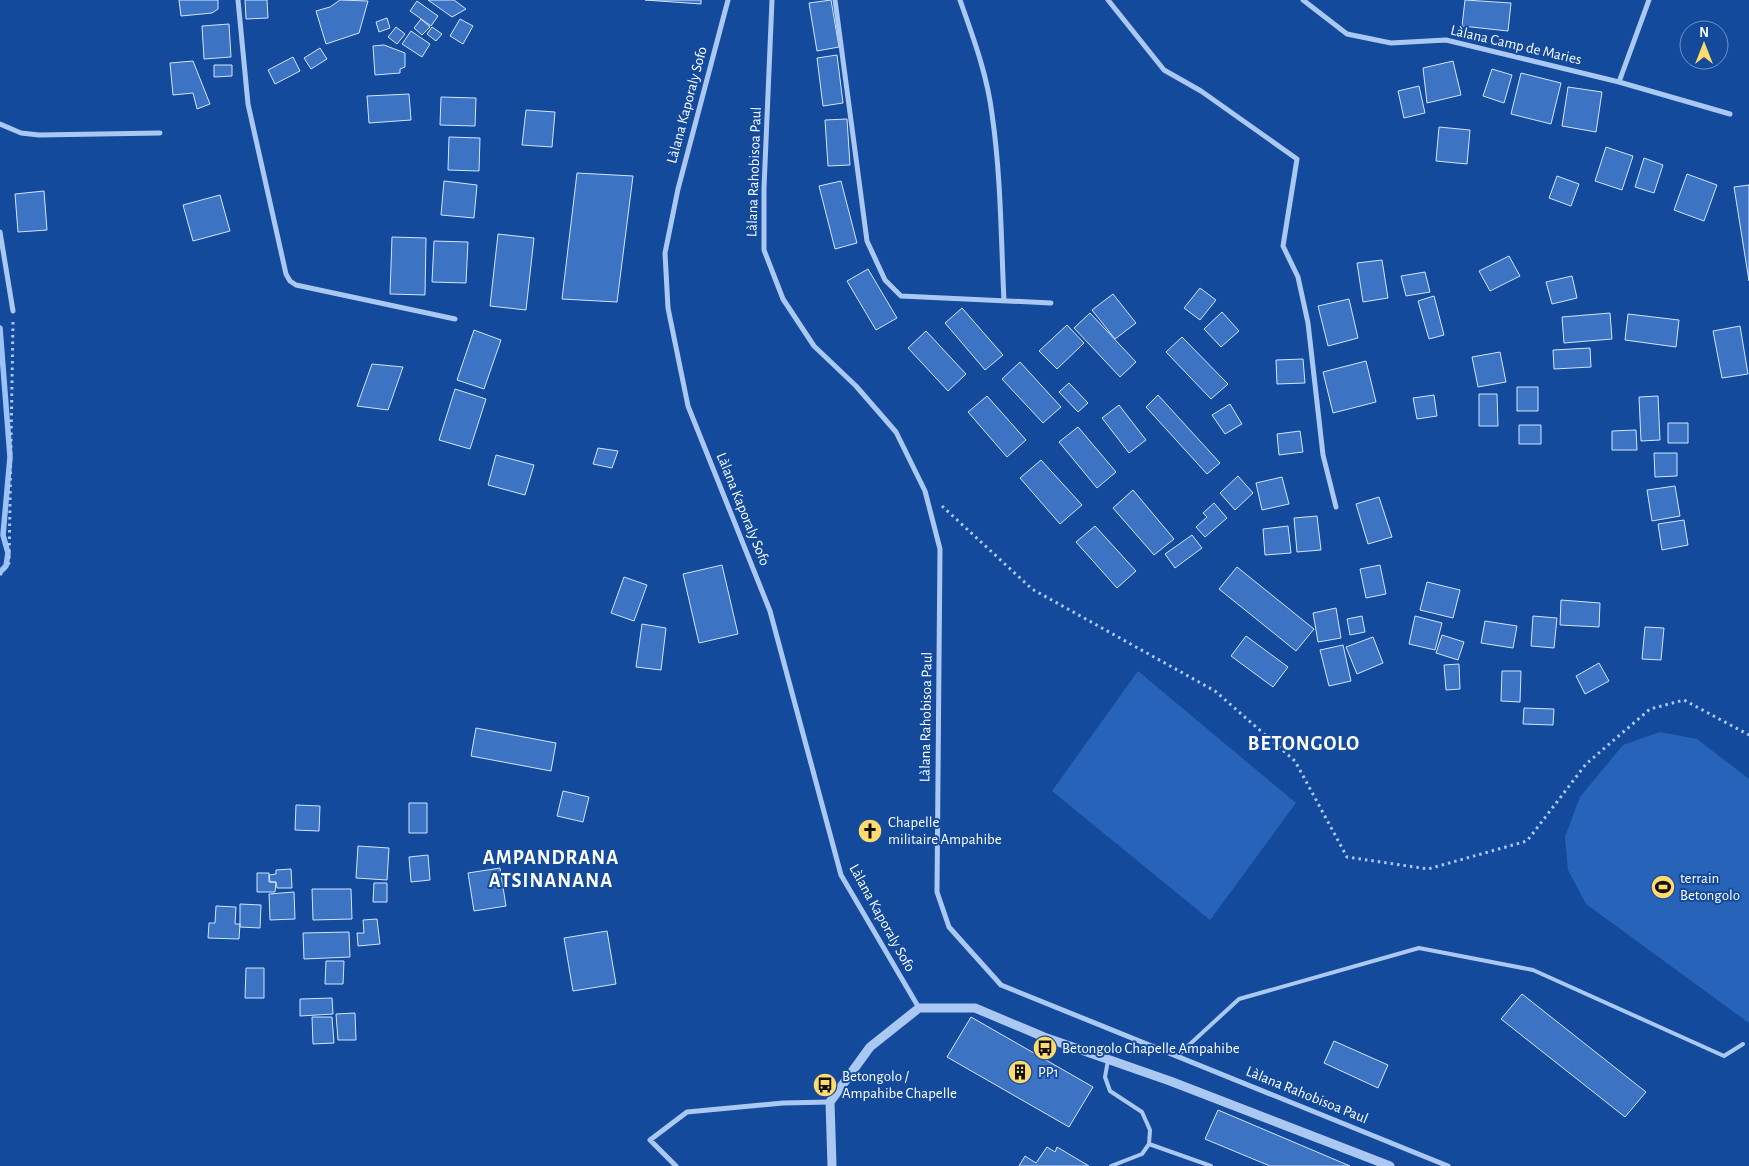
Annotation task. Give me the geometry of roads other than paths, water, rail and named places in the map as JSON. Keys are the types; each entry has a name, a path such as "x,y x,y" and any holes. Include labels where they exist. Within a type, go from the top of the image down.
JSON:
{"street":[{"path":"238,0 248,104 286,274 290,281 296,285 455,319"},
{"name":"Làlana Kaporaly Sofo","path":"728,0 681,179 665,253 668,308 688,406 770,611 841,875 919,1008"},
{"name":"Làlana Rahobisoa Paul","path":"772,0 764,188 764,250 783,300 814,346 856,386 896,432 925,491 940,549 936,892 949,927 1001,985 1448,1166"},
{"path":"834,0 867,241 885,280 900,296 1050,303"},
{"path":"960,0 983,67 992,113 998,174 1004,301"},
{"path":"1108,0 1164,70 1201,91 1297,159 1283,246 1298,277 1308,323 1323,455 1336,507"},
{"name":"Làlana Camp de Maries","path":"1304,0 1348,34 1391,43 1446,40 1619,82 1730,114"},
{"path":"1619,82 1650,0"},
{"path":"0,124 21,133 39,135 160,133"},
{"path":"0,232 13,311"},
{"path":"832,1166 830,1102 870,1046 919,1008 974,1008 1390,1166"},
{"path":"676,1166 650,1140 687,1112 783,1103 830,1102"}],"lane":[{"path":"1177,1056 1240,999 1419,948 1533,970 1724,1056 1743,1044"},
{"path":"1108,1060 1105,1077 1110,1091 1142,1112 1150,1130 1149,1144 1142,1154 1113,1163 1111,1166"},
{"path":"1149,1144 1211,1166"}],"waterway":[{"path":"0,328 10,457 3,535 8,553 6,566 0,572"}],"place":[{"name":"Chapelle militaire Ampahibe","path":"870,831"},
{"name":"terrain Betongolo","path":"1663,887"},
{"name":"Betongolo Chapelle Ampahibe","path":"1045,1048"},
{"name":"PP1","path":"1020,1072"},
{"name":"Betongolo / Ampahibe Chapelle","path":"825,1085"}],"district":[{"name":"BETONGOLO","path":"1304,744"},
{"name":"AMPANDRANA ATSINANANA","path":"551,870"}]}
